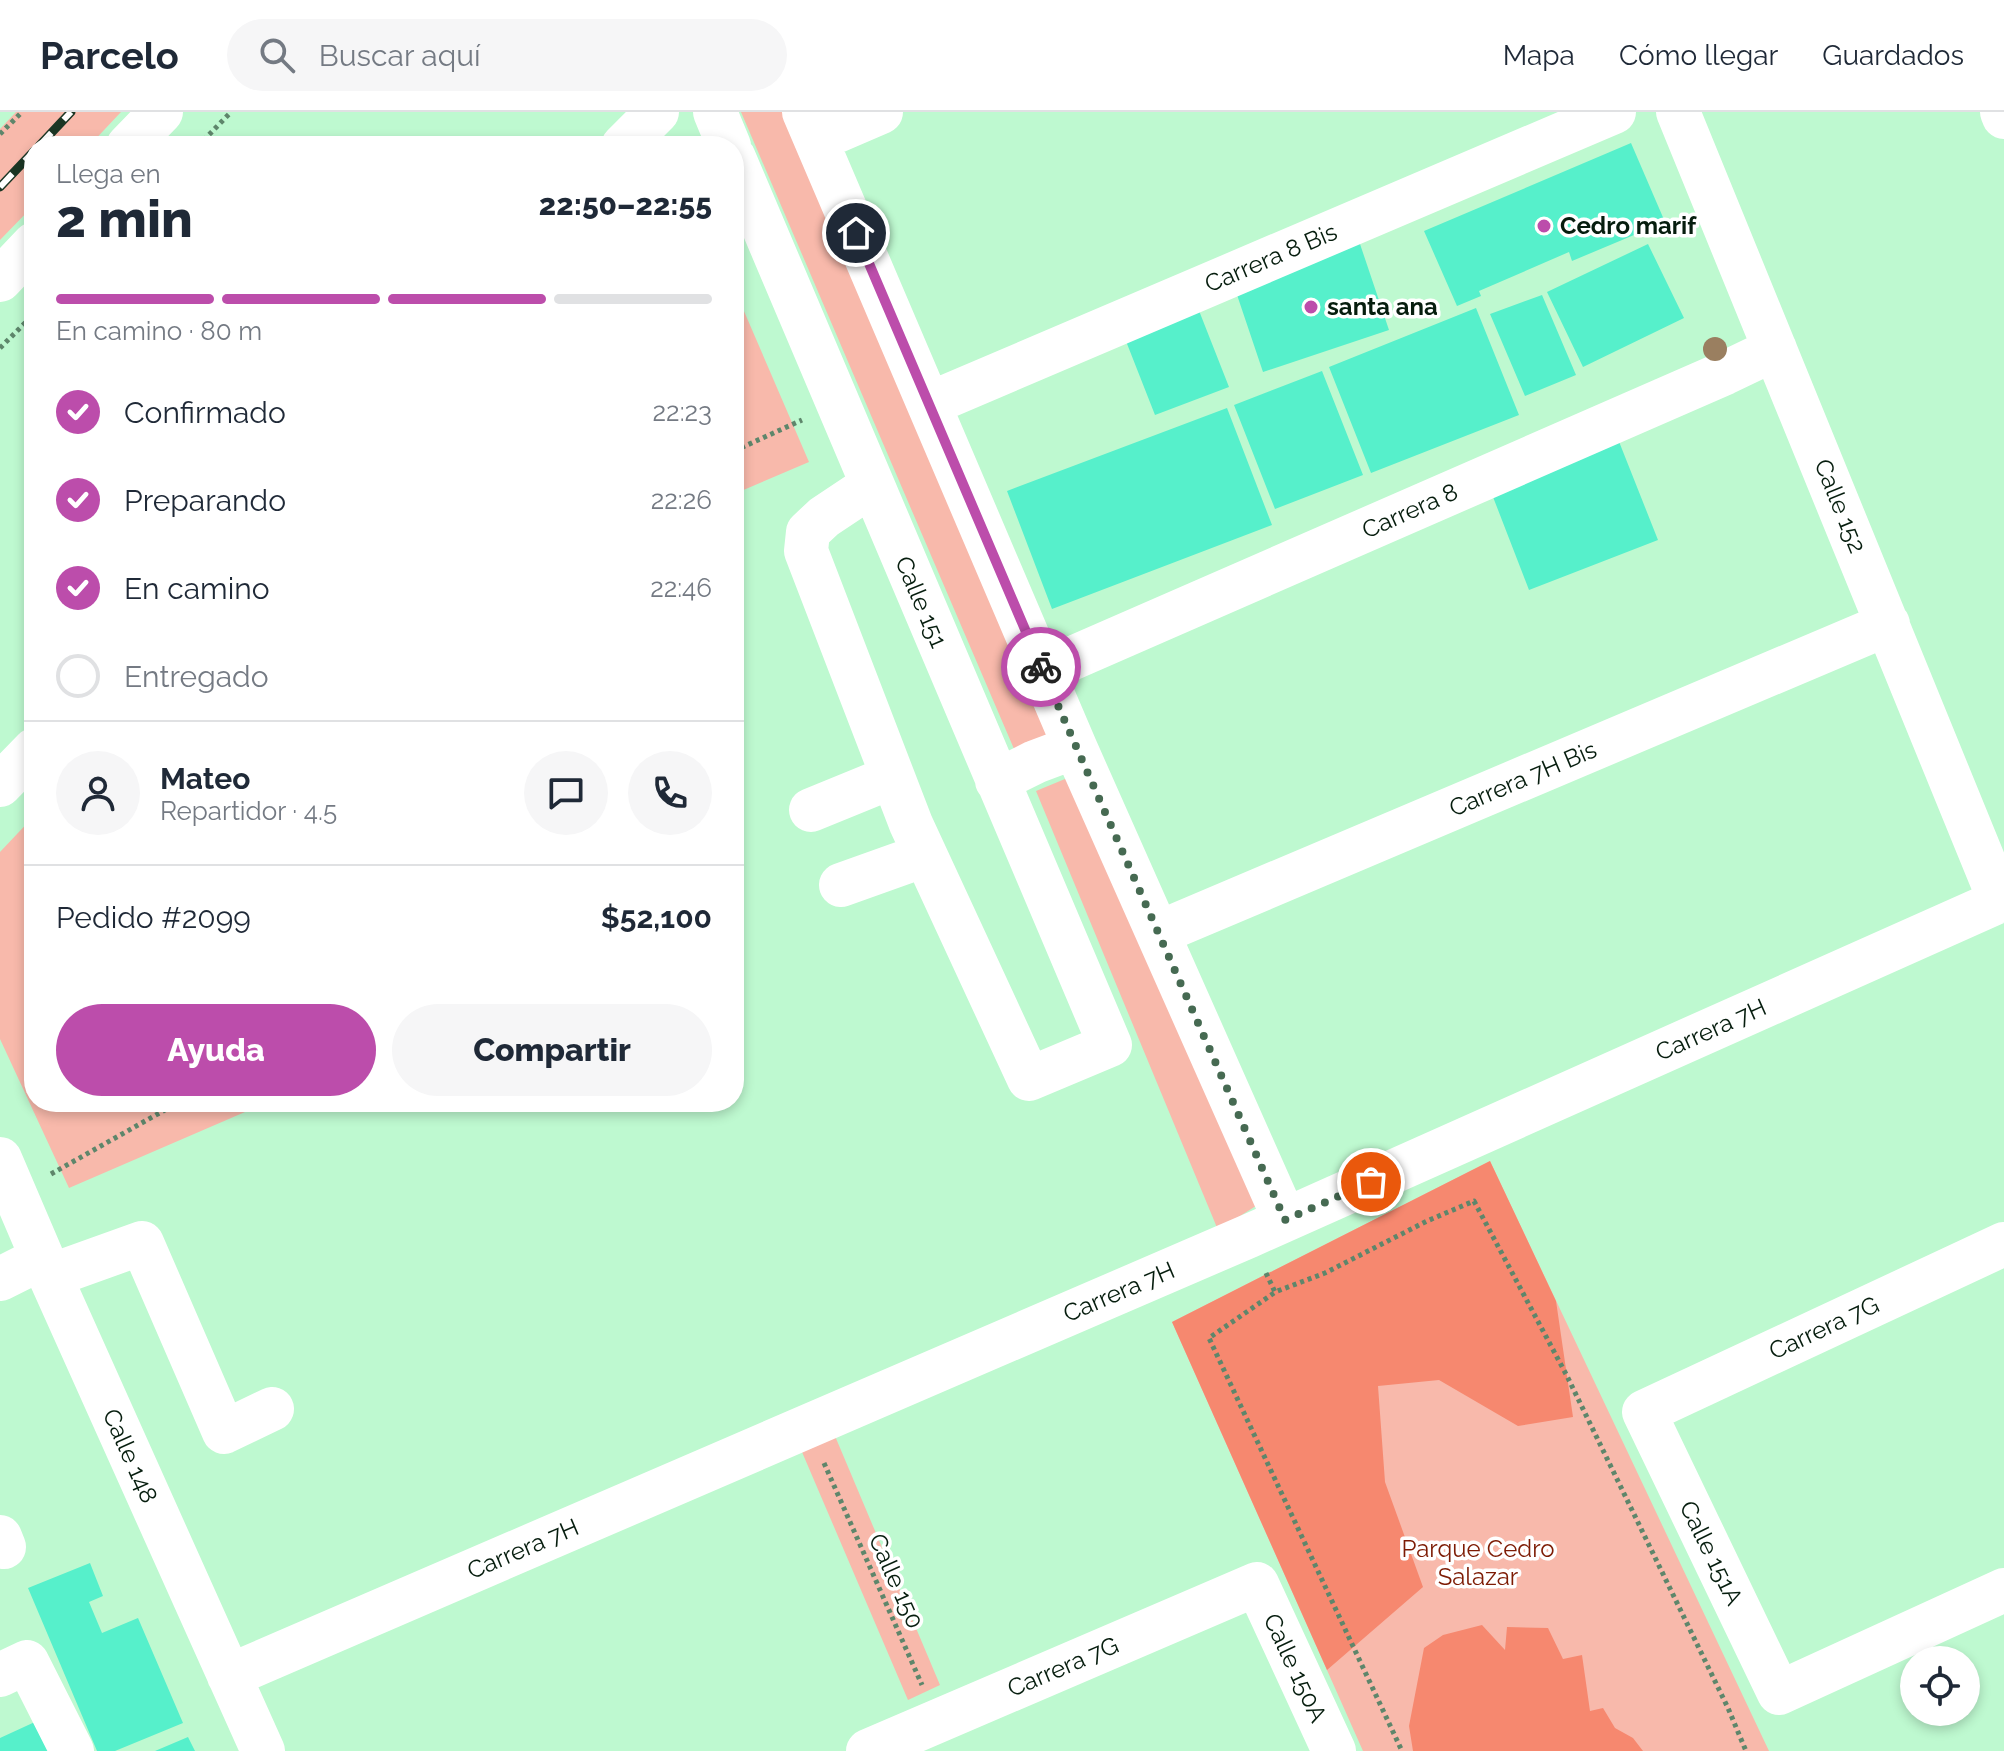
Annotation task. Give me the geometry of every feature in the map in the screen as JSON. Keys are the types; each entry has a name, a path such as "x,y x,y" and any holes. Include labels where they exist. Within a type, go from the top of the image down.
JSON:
{"street":[{"path":"138,136 161,112"},
{"path":"633,136 657,112"},
{"path":"715,112 725,136"},
{"path":"881,112 810,126 1075,747 1158,933 1267,1228"},
{"name":"Carrera 8 Bis","path":"929,404 1614,112"},
{"name":"Calle 152","path":"1678,112 2002,900"},
{"name":"Calle 151","path":"744,182 1110,1045 1029,1079 925,855"},
{"path":"0,280 24,255"},
{"name":"Carrera 8","path":"1043,671 1775,349"},
{"path":"841,885 925,855 806,551 808,532 824,517 872,485"},
{"name":"Carrera 7H Bis","path":"1158,933 1888,624"},
{"path":"997,781 1075,747"},
{"path":"0,785 24,760"},
{"path":"811,810 892,777"},
{"name":"Carrera 7H","path":"229,1676 1267,1228 2002,900"},
{"name":"Calle 148","path":"6,1175 263,1751"},
{"path":"0,1279 142,1243 224,1432 272,1409"},
{"name":"Carrera 7G","path":"1644,1412 2004,1244"},
{"name":"Calle 151A","path":"1644,1412 1779,1693 2004,1590"},
{"name":"Carrera 7G","path":"868,1751 1257,1584"},
{"name":"Calle 150A","path":"1257,1584 1334,1751"},
{"path":"0,1675 27,1662 72,1751"}],"path":[{"path":"0,134 22,112"},
{"path":"208,136 231,112"},
{"path":"0,348 24,324"},
{"path":"744,446 837,404"},
{"path":"6,1175 60,1170 162,1112"},
{"path":"1402,1751 1209,1338 1275,1292 1325,1273 1427,1221 1474,1201 1567,1376 1746,1751"},
{"path":"1267,1228 1275,1292"},
{"name":"Calle 150","path":"808,1426 938,1721"}],"green space":[{"path":"16,112 121,112 98,136 24,136 24,215 0,240 0,129"},
{"path":"741,112 786,112 1058,739 1020,763"},
{"path":"744,311 809,462 744,490"},
{"path":"1077,774 1259,1204 1218,1230 1036,791"},
{"path":"24,827 24,1091 0,1039 0,852"},
{"path":"34,1112 245,1112 69,1188"},
{"name":"Parque Cedro Salazar","path":"1490,1161 1769,1751 1363,1751 1172,1322"},
{"path":"835,1436 940,1685 908,1700 802,1452"}],"shaded area":[{"path":"1490,1161 1556,1301 1573,1417 1518,1426 1439,1380 1378,1386 1385,1482 1423,1587 1327,1670 1172,1322"},
{"path":"1482,1625 1505,1650 1507,1627 1548,1628 1563,1659 1582,1655 1590,1711 1603,1708 1615,1728 1633,1738 1643,1751 1413,1751 1409,1726 1424,1648 1443,1635"}],"building":[{"name":"Cedro marif","path":"1631,143 1665,222 1572,261 1569,252 1479,291 1481,296 1457,306 1424,231"},
{"name":"santa ana","path":"1359,241 1389,330 1263,372 1233,283"},
{"path":"1648,244 1684,318 1583,367 1547,292"},
{"path":"1542,295 1576,375 1525,396 1490,314"},
{"path":"1196,303 1229,387 1155,415 1122,331"},
{"path":"1476,308 1519,415 1371,473 1329,367"},
{"path":"1322,371 1363,475 1275,509 1234,405"},
{"path":"1227,408 1272,525 1052,609 1007,491"},
{"path":"1616,434 1658,540 1529,590 1488,484"},
{"path":"90,1563 103,1596 89,1602 102,1633 138,1618 183,1723 115,1751 97,1751 28,1588"},
{"path":"37,1721 51,1751 0,1751 0,1738"},
{"path":"188,1737 195,1751 155,1751"}],"railway":[{"path":"48,136 71,112"},
{"path":"0,187 24,162"}],"way so far":[{"path":"1041,667 1285,1220 1371,1182"}],"place":[{"name":"Cedro marif","path":"1544,226"},
{"name":"santa ana","path":"1311,307"}],"route":[{"path":"856,233 1041,667"}]}
